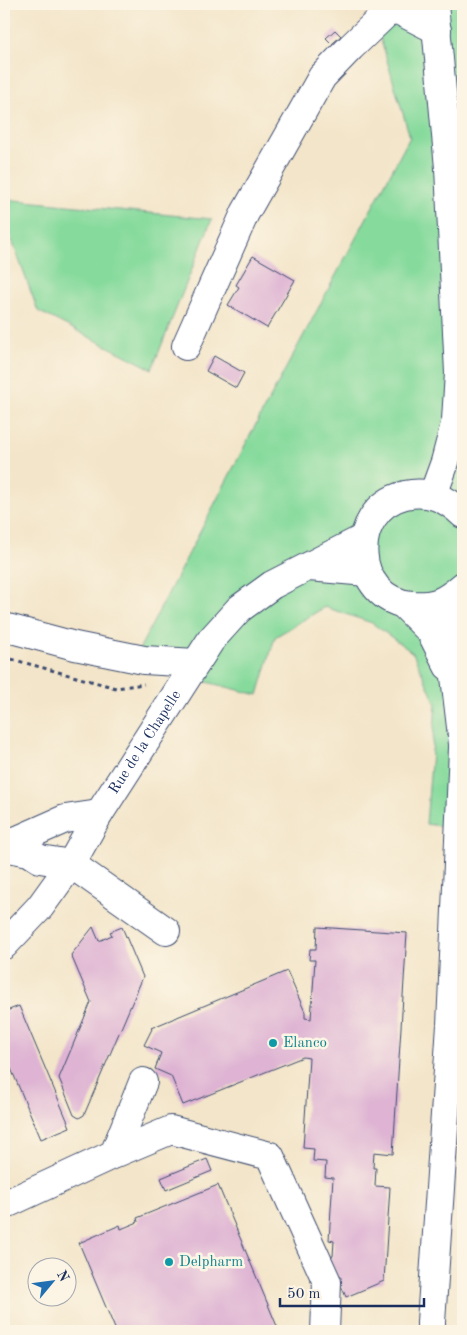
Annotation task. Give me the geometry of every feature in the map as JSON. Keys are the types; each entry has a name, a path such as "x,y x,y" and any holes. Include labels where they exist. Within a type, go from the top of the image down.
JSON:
{"main road":[{"path":"186,346 245,213 322,77 389,5 436,17 449,168 459,373 456,420 446,462 433,495"},
{"path":"457,592 427,606 403,604 391,599 373,583 367,572 363,555 364,538 370,521 382,507 397,497 415,493 433,495 450,502 463,514"},
{"name":"Rue de la Chapelle","path":"4,945 40,907 71,864 99,814 211,640 239,609 272,585 364,538"},
{"path":"310,567 367,572"},
{"path":"457,592 449,626 463,744"},
{"path":"403,604 431,632 457,682"},
{"path":"4,627 75,646 144,660 196,663"},
{"path":"431,1331 451,1025 463,748"},
{"path":"4,847 65,819 99,814"},
{"path":"4,847 29,852 40,860 71,864 166,931"},
{"path":"114,1154 144,1082"},
{"path":"4,1205 170,1130 270,1156 327,1282 325,1331"}],"green space":[{"path":"370,4 463,4 463,829 426,824 436,704 413,653 372,623 325,607 275,637 258,695 132,663 255,426 410,137"},
{"path":"4,199 212,219 152,369 38,311 4,219"}],"building":[{"path":"335,30 341,36 332,44 326,38"},
{"path":"253,256 295,280 267,328 228,305 239,287 236,285"},
{"path":"214,356 244,373 236,388 206,371"},
{"path":"93,927 99,941 112,935 110,932 122,927 143,977 84,1115 79,1118 74,1115 59,1078 91,1002 71,955"},
{"name":"Elanco","path":"317,927 407,933 393,1154 374,1152 373,1168 376,1168 375,1186 390,1187 384,1281 346,1297 329,1258 333,1256 334,1241 329,1240 333,1178 325,1177 326,1162 313,1161 314,1149 303,1148 309,1058 303,1057 183,1105 171,1076 155,1069 161,1053 144,1045 151,1028 287,971 305,1012 305,1018 311,1019 315,960 309,960 310,949 316,949"},
{"path":"19,1006 70,1127 41,1139 4,1052 4,1012"},
{"path":"207,1159 212,1171 166,1190 161,1178"},
{"name":"Delpharm","path":"218,1185 279,1331 116,1331 79,1243 120,1225 121,1229 138,1222 137,1218"}],"place":[{"name":"Elanco","path":"273,1043"},
{"name":"Delpharm","path":"169,1262"}]}
